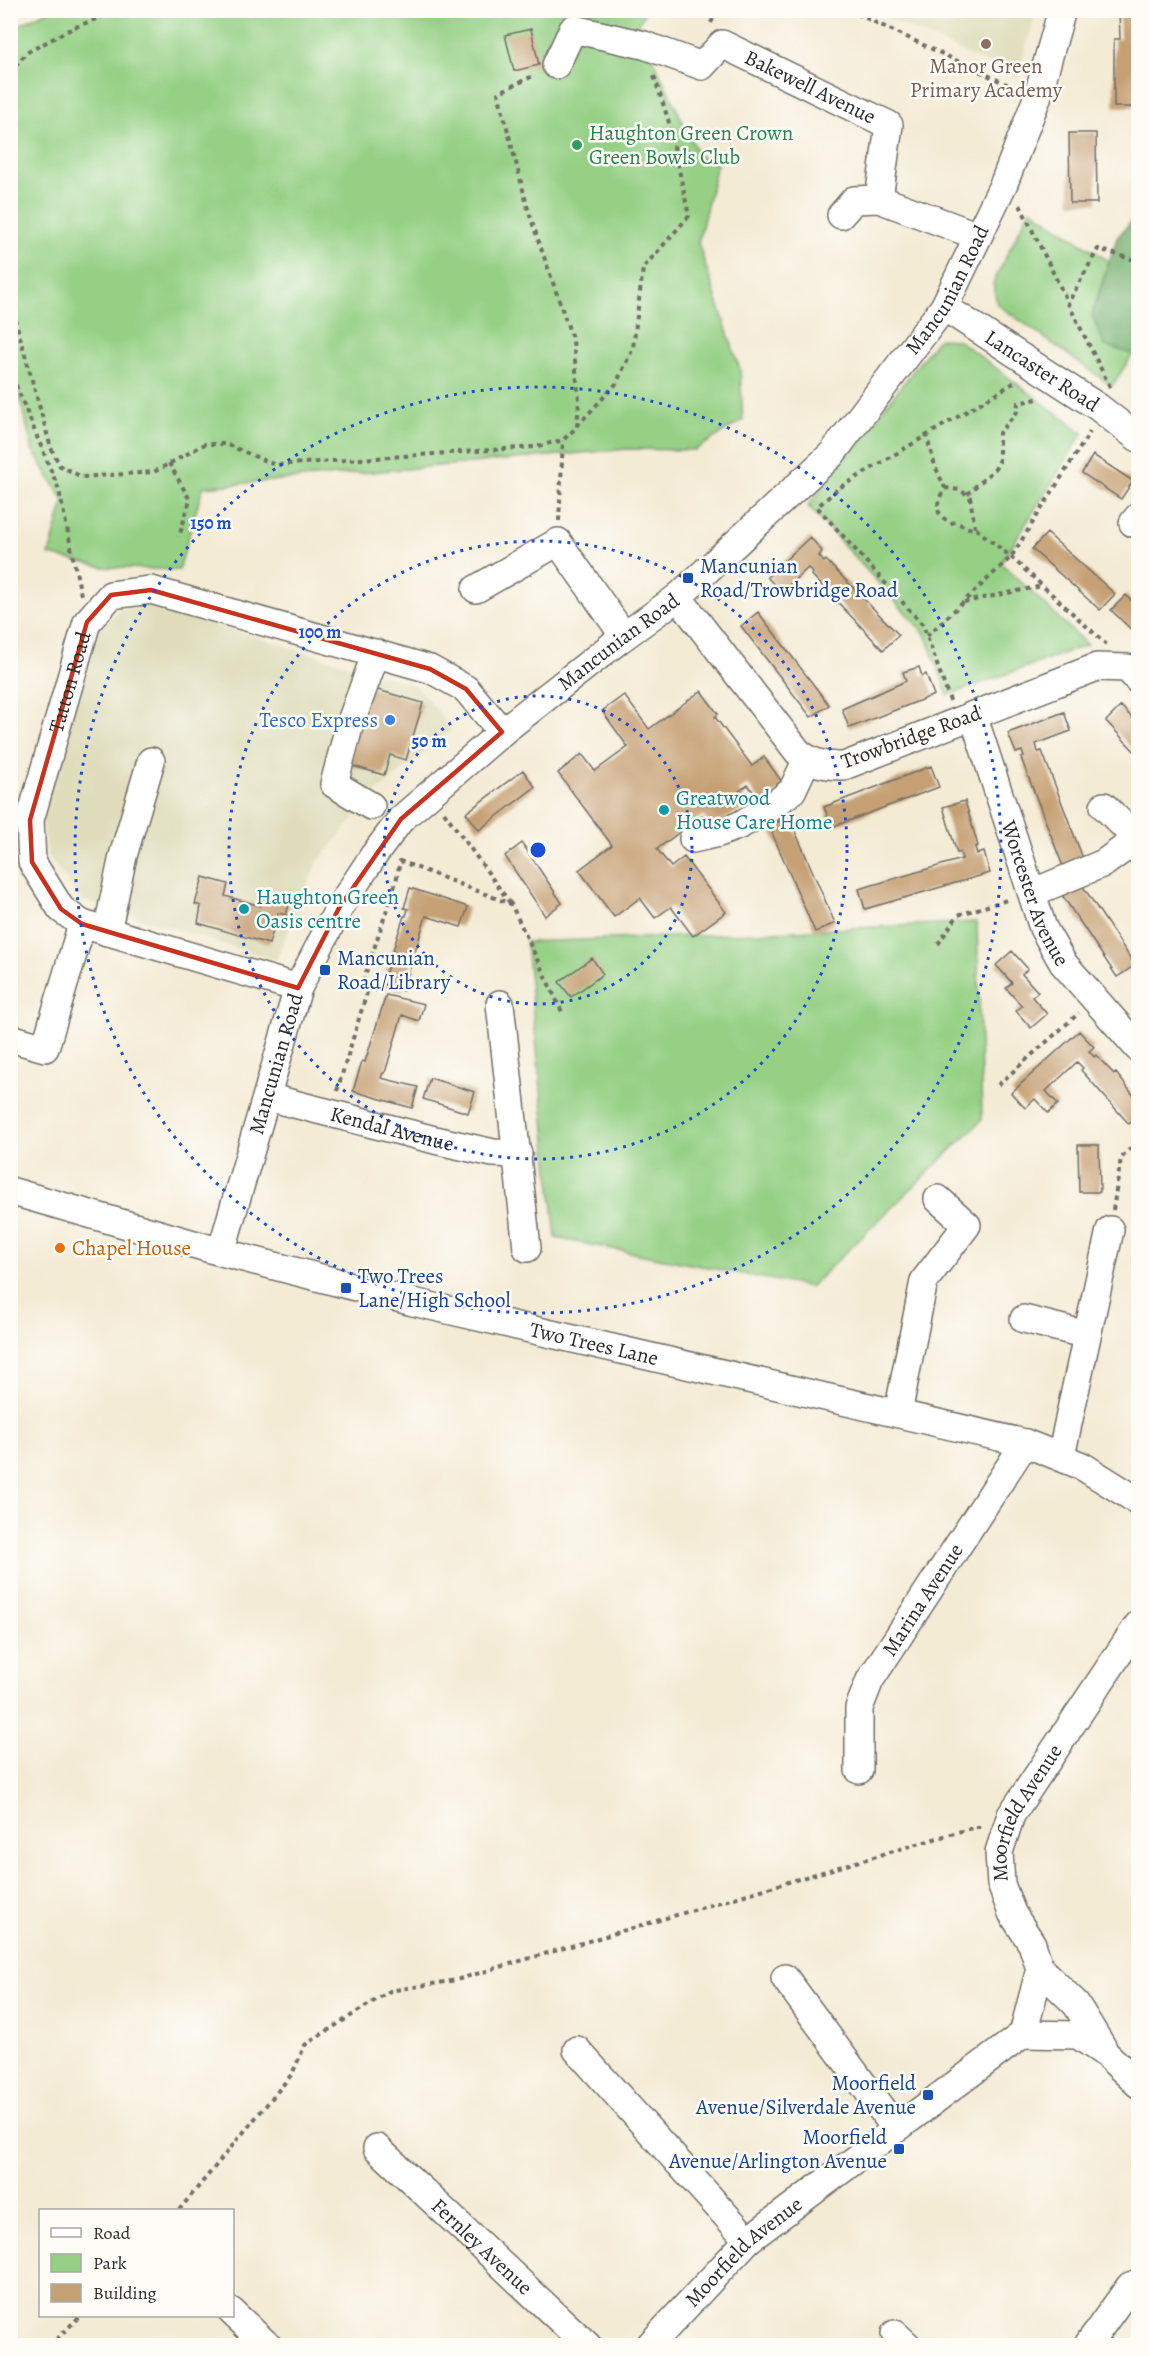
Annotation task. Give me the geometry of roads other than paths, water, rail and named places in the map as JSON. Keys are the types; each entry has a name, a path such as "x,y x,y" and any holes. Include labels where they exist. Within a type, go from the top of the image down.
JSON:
{"street":[{"name":"Mancunian Road","path":"221,1252 298,988 339,908 374,855 401,819 502,732 624,636 678,597 831,455 944,307 1004,183 1037,98 1062,10"},
{"name":"Bakewell Avenue","path":"556,65 573,29 644,45 702,66 722,44 889,125 879,200"},
{"path":"841,214 854,200 879,200 978,236"},
{"name":"Lancaster Road","path":"944,307 1098,407 1138,438"},
{"path":"476,589 558,542 624,636"},
{"name":"Tatton Road","path":"298,988 94,928 61,909 32,862 30,820 87,622 111,594 151,590 430,669 466,689 502,732"},
{"path":"678,597 798,752 807,759 792,791 768,809 740,825 693,839"},
{"path":"371,806 334,784 349,727 376,653"},
{"name":"Trowbridge Road","path":"807,759 826,766 844,766 963,712 1097,667 1127,668 1138,680"},
{"name":"Worcester Avenue","path":"963,712 1026,895 1043,928 1063,963 1138,1048"},
{"path":"10,1038 45,1048 123,856 152,761"},
{"path":"1026,895 1104,863 1138,840 1104,806"},
{"path":"500,1004 527,1248"},
{"name":"Kendal Avenue","path":"267,1096 435,1140 493,1153 518,1154"},
{"name":"Two Trees Lane","path":"10,1191 221,1252 412,1302 1024,1443 1082,1466 1138,1501"},
{"path":"898,1413 924,1281 967,1225 938,1199"},
{"path":"1061,1456 1110,1230"},
{"path":"1024,1318 1087,1335"},
{"name":"Marina Avenue","path":"859,1770 859,1708 870,1680 1024,1443"},
{"name":"Moorfield Avenue","path":"1040,1970 1032,1944 1012,1913 1001,1884 999,1852 1011,1815 1138,1625"},
{"path":"1106,2054 1076,2004 1040,1970 1023,2034 1078,2035 1106,2054 1138,2084"},
{"path":"785,1978 896,2129"},
{"name":"Moorfield Avenue","path":"649,2346 748,2240 1023,2034"},
{"path":"577,2050 748,2240"},
{"name":"Fernley Avenue","path":"377,2148 588,2346"},
{"path":"1087,2346 1130,2286 1138,2283"},
{"path":"234,2314 268,2346"}],"place":[{"name":"Manor Green Primary Academy","path":"986,44"},
{"name":"Haughton Green Crown Green Bowls Club","path":"577,145"},
{"name":"Mancunian Road/Trowbridge Road","path":"688,578"},
{"name":"Tesco Express","path":"390,720"},
{"name":"Greatwood House Care Home","path":"664,810"},
{"name":"Haughton Green Oasis centre","path":"244,909"},
{"name":"Mancunian Road/Library","path":"325,970"},
{"name":"Chapel House","path":"60,1248"},
{"name":"Two Trees Lane/High School","path":"346,1288"},
{"name":"Moorfield Avenue/Silverdale Avenue","path":"928,2095"},
{"name":"Moorfield Avenue/Arlington Avenue","path":"899,2149"}]}
